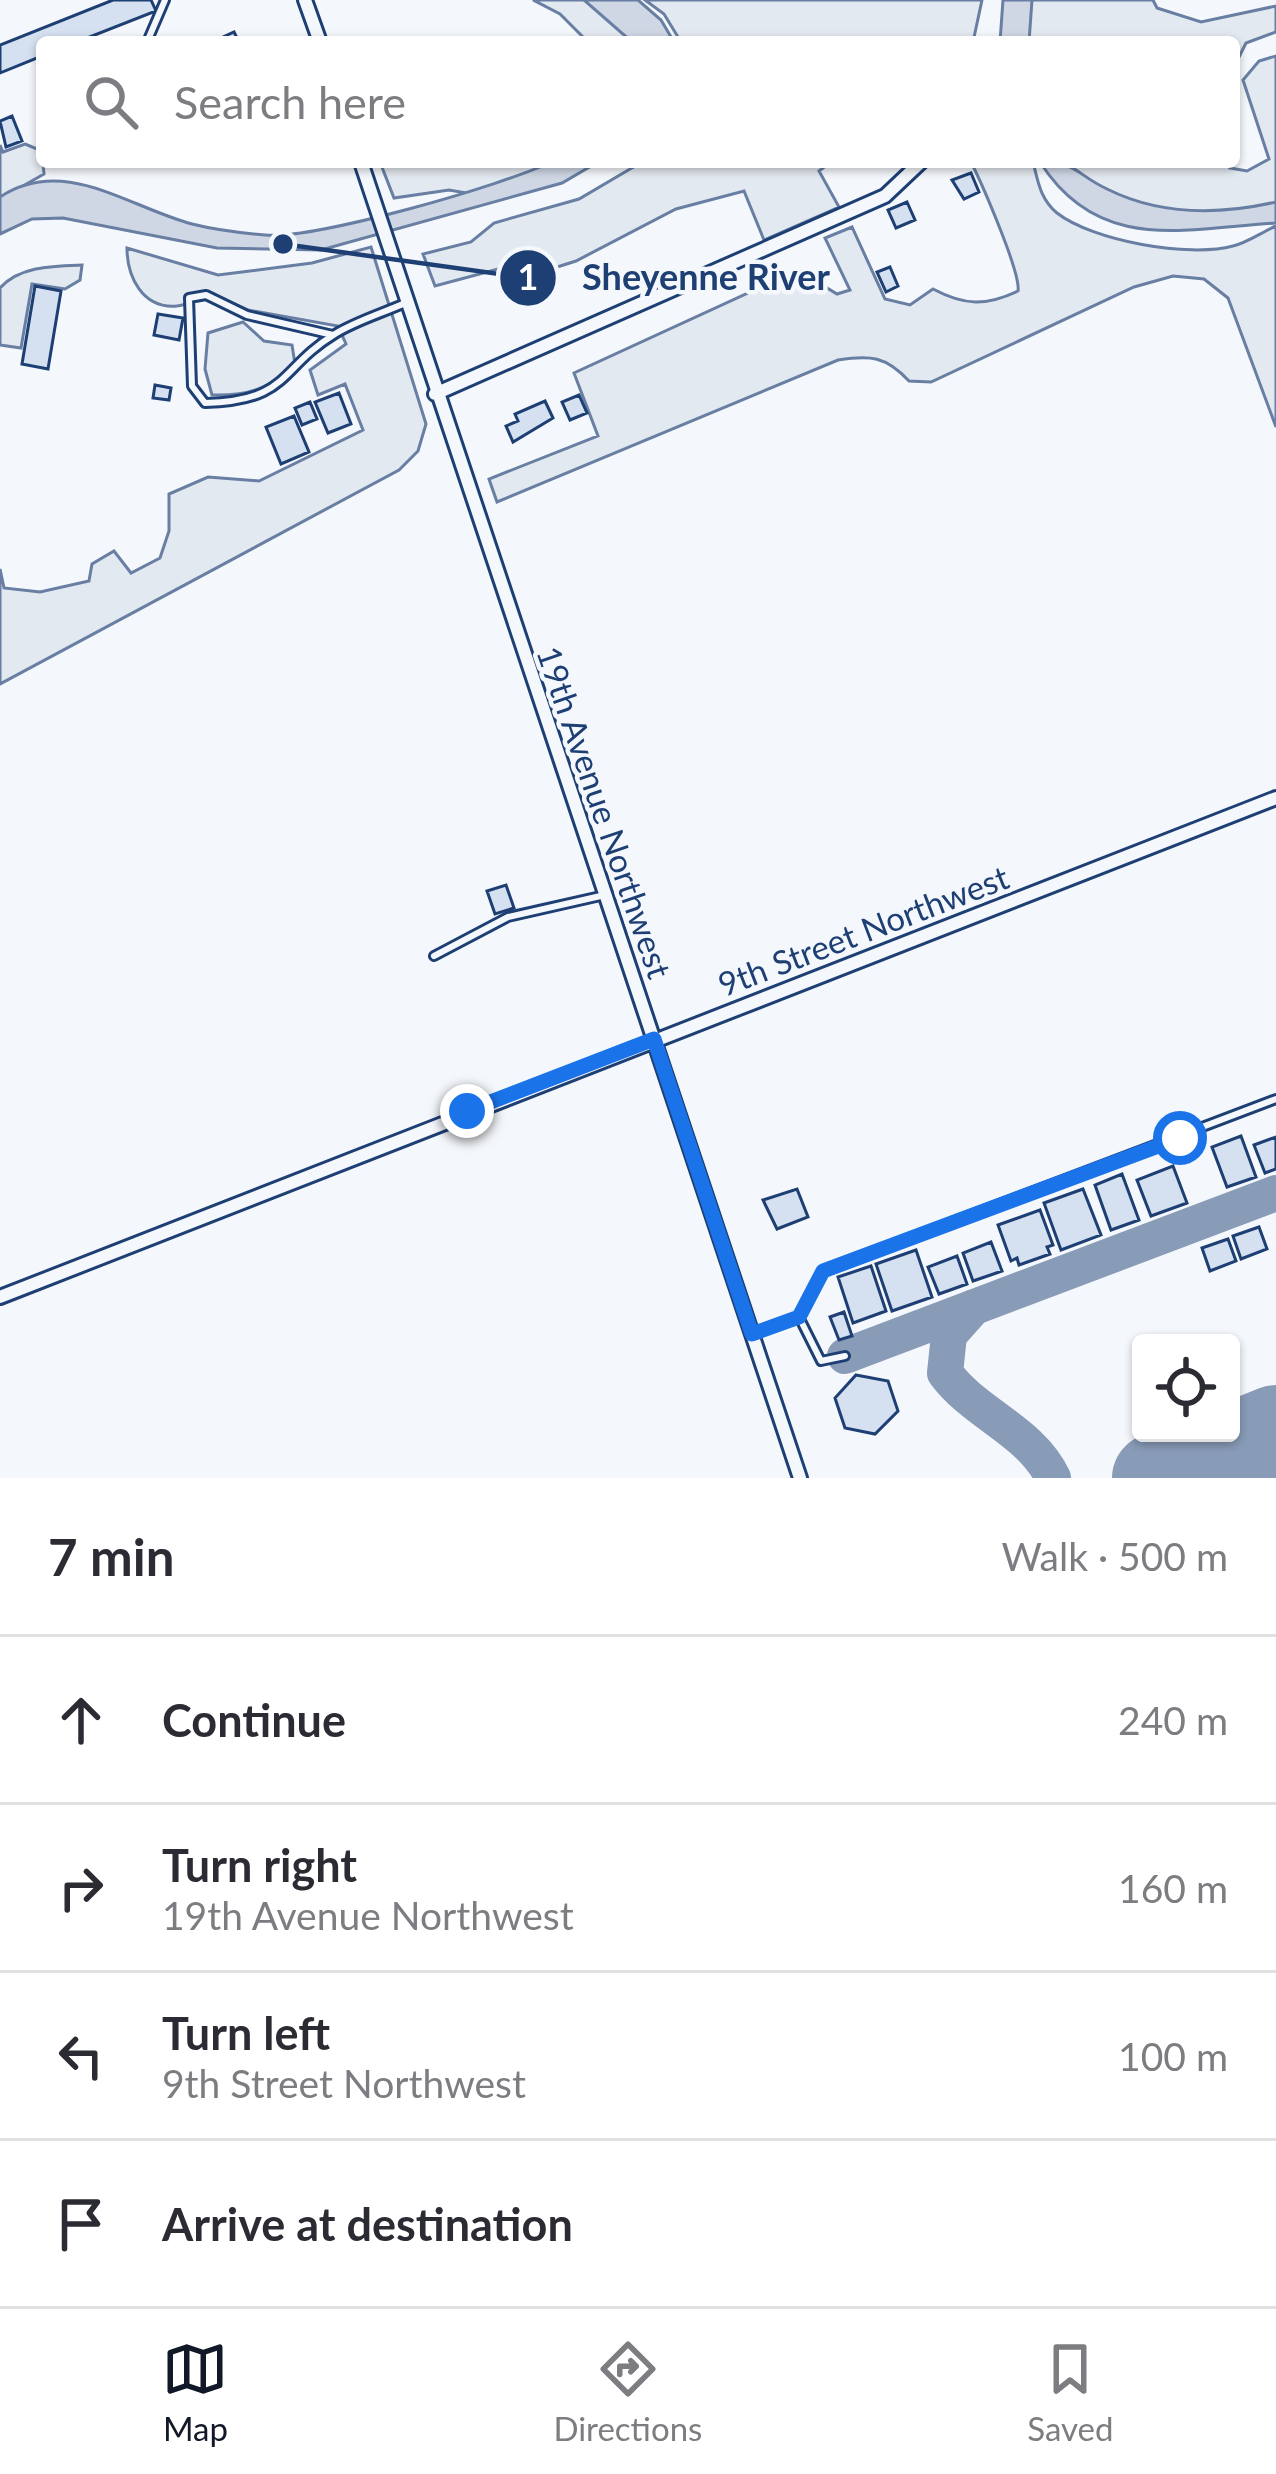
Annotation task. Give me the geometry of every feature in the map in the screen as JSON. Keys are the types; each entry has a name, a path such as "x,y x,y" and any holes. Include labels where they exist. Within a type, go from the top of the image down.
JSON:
{"street":[{"path":"305,0 317,36"},
{"name":"19th Avenue Northwest","path":"363,168 800,1478"},
{"path":"435,394 885,196 915,168"},
{"name":"9th Street Northwest","path":"0,1297 1276,797"}],"lane":[{"path":"150,36 165,0"},
{"path":"333,335 247,315 206,295 189,298 192,386 205,403 235,403 282,385 333,335 405,303"},
{"path":"434,956 508,917 606,895"},
{"path":"752,1334 799,1317 823,1271 1276,1099"},
{"path":"799,1317 821,1361 845,1356"}],"shaded area":[{"path":"533,0 598,0 642,36 582,36 560,14"},
{"path":"584,0 638,0 661,20 670,36 625,36"},
{"path":"645,0 982,0 974,36 677,36 664,14"},
{"path":"1003,0 1032,0 1029,36 1000,36"},
{"path":"1011,0 1153,0 1157,8 1201,22 1276,6 1276,32 1246,43 1240,55 1240,36 1011,36"},
{"path":"1276,56 1276,212 1161,216 1063,168 1247,171 1269,159 1243,80 1259,61"},
{"path":"25,144 36,149 36,168 43,168 44,174 0,199 0,145 3,152"},
{"path":"382,168 569,168 489,197 449,190 394,198"},
{"path":"535,168 588,168 562,183 321,250 217,248 63,218 32,219 0,234 0,197 24,185 48,181 96,188 201,226 256,234 324,229 493,184"},
{"path":"632,168 823,168 819,171 839,207 764,240 744,191 676,209 576,261 513,281 502,268 435,286 423,254 471,242 494,223 579,199"},
{"path":"974,168 1034,168 1043,196 1057,213 1094,232 1142,244 1214,249 1238,245 1276,226 1276,427 1228,298 1204,279 1173,276 1134,287 931,382 909,381 877,359 838,360 497,502 489,479 598,436 574,373 798,270 837,294 850,290 825,238 852,227 885,299 910,305 933,289 955,299 985,301 1018,291"},
{"path":"1045,168 1071,168 1127,198 1169,208 1212,211 1276,202 1276,223 1146,229 1089,211 1063,192"},
{"path":"371,247 426,424 418,451 399,470 0,684 0,569 4,588 40,592 89,581 92,564 114,551 131,573 160,558 169,531 169,494 208,477 259,481 363,430 345,384 318,395 310,370 346,344 338,326 248,310 213,294 181,306 154,302 134,279 127,248 218,275 312,263"},
{"path":"82,265 80,280 65,289 32,284 21,348 0,345 0,288 27,271"},
{"path":"243,322 264,341 292,345 295,364 258,389 212,395 205,369 208,333"}],"building":[{"path":"113,0 151,0 156,11 92,36 36,36 36,58 0,73 0,45"},
{"path":"12,116 22,141 6,147 0,121"},
{"path":"971,173 979,192 964,199 952,180"},
{"path":"907,202 915,220 896,228 888,210"},
{"path":"890,267 898,286 886,292 877,272"},
{"path":"35,286 61,291 48,369 22,364"},
{"path":"158,314 183,318 179,340 154,335"},
{"path":"155,385 171,388 169,400 153,398"},
{"path":"339,393 351,424 328,433 315,402"},
{"path":"579,395 587,413 570,420 562,402"},
{"path":"545,401 553,418 513,442 506,426 518,421 515,414"},
{"path":"310,402 317,419 302,425 295,408"},
{"path":"294,416 309,452 281,464 266,427"},
{"path":"506,885 514,908 495,914 487,891"},
{"path":"1241,1136 1256,1177 1227,1187 1212,1147"},
{"path":"1276,1137 1276,1169 1265,1173 1254,1145"},
{"path":"1173,1166 1187,1203 1151,1216 1137,1180"},
{"path":"1122,1174 1139,1220 1111,1230 1095,1185"},
{"path":"797,1189 808,1217 777,1229 763,1200"},
{"path":"1083,1189 1101,1235 1061,1250 1044,1203"},
{"path":"1040,1210 1053,1245 1047,1247 1050,1254 1019,1265 1017,1258 1011,1261 998,1225"},
{"path":"1259,1227 1267,1249 1241,1259 1233,1236"},
{"path":"1228,1239 1236,1261 1210,1271 1202,1248"},
{"path":"991,1242 1002,1271 973,1281 963,1253"},
{"path":"916,1250 932,1297 892,1311 876,1264"},
{"path":"957,1256 967,1284 939,1294 928,1267"},
{"path":"871,1266 886,1311 853,1323 838,1277"},
{"path":"844,1312 852,1336 839,1340 830,1317"},
{"path":"856,1375 888,1381 898,1411 875,1434 845,1428 835,1398"}],"taxiway":[{"path":"845,1356 1276,1193"},
{"path":"974,1307 949,1335 945,1373 1031,1448 1053,1478"}],"runway":[{"path":"1157,1478 1276,1430"}],"place":[{"name":"Sheyenne River","path":"283,244"}],"route":[{"path":"467,1111 654,1039 752,1334 799,1317 823,1271 1180,1138"}]}
